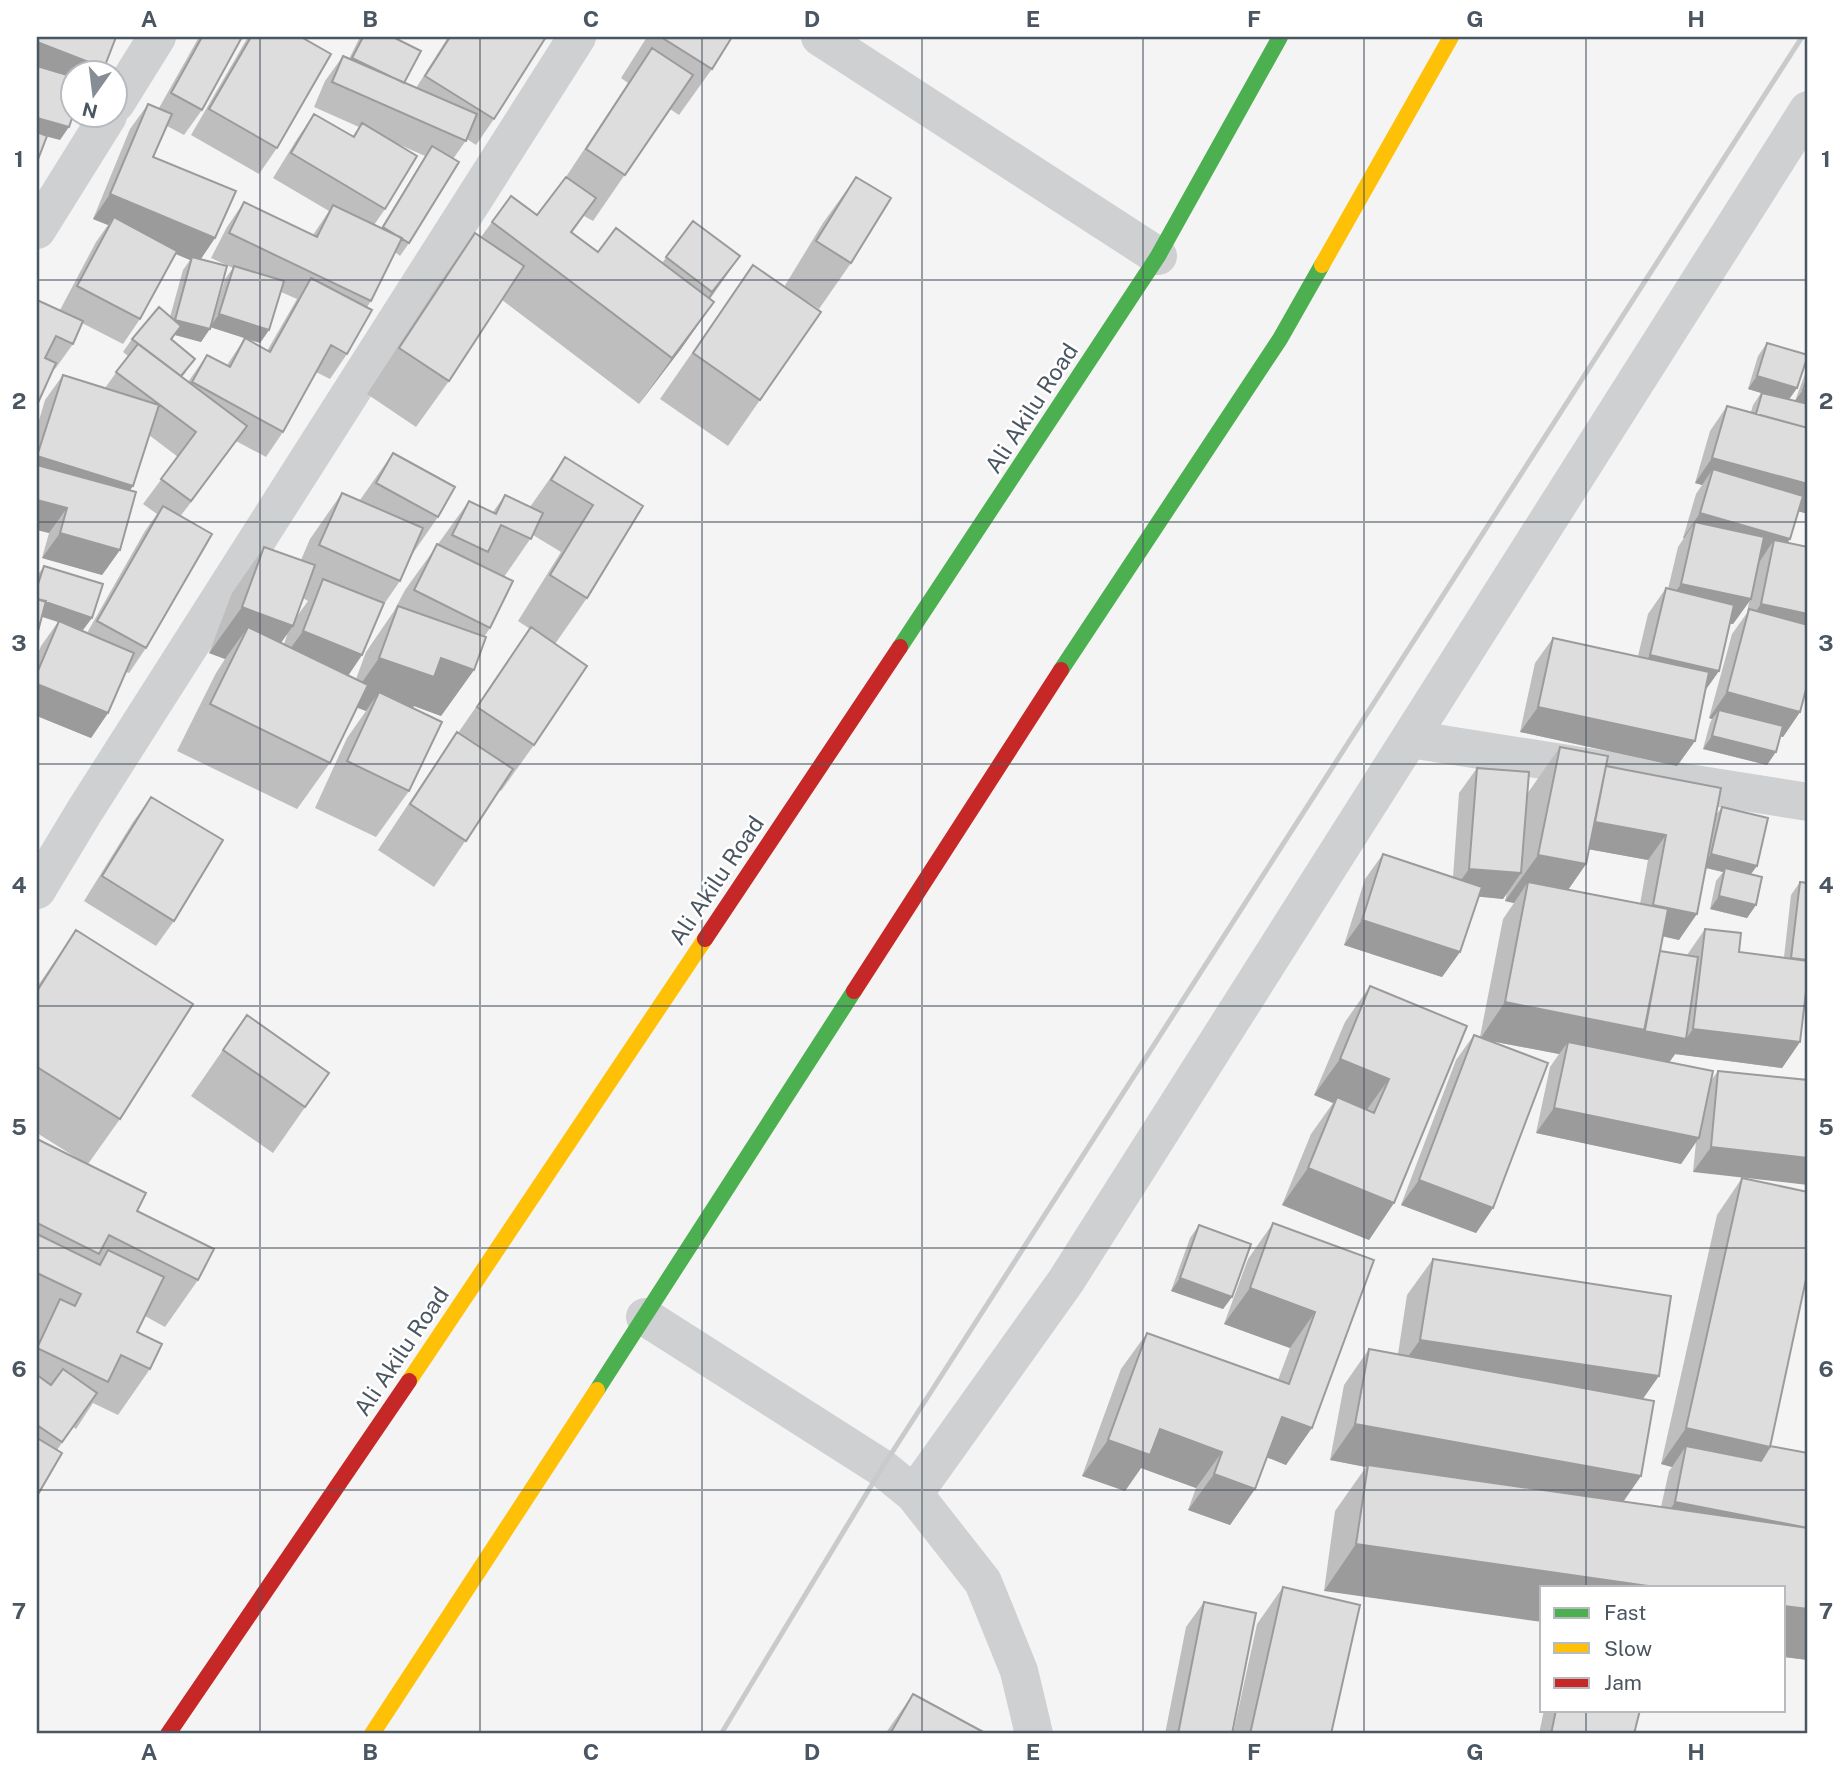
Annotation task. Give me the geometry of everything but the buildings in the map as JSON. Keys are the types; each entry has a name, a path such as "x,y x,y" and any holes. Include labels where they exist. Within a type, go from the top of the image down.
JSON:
{"main road":[{"name":"Ali Akilu Road","path":"168,1734 361,1453 1158,256 1280,37"},
{"path":"372,1734 645,1317 1042,699 1280,339 1451,37"}],"street":[{"path":"130,80 157,37"},
{"path":"37,890 577,37"},
{"path":"820,37 1158,256"},
{"path":"914,1494 1066,1281 1808,110"},
{"path":"37,230 99,130"},
{"path":"1410,738 1808,802"},
{"path":"645,1317 882,1468 914,1494 983,1582 1019,1671 1034,1734"}],"railway":[{"path":"721,1734 882,1468 1802,37"}],"traffic: fast":[{"path":"900,647 1158,256 1280,37"},
{"path":"1061,670 1280,339 1322,265"},
{"path":"597,1390 854,991"}],"traffic: slow":[{"path":"1322,265 1451,37"},
{"path":"409,1381 705,939"},
{"path":"372,1734 597,1390"}],"traffic: jam":[{"path":"705,939 900,647"},
{"path":"854,991 1061,670"},
{"path":"168,1734 409,1381"}]}
